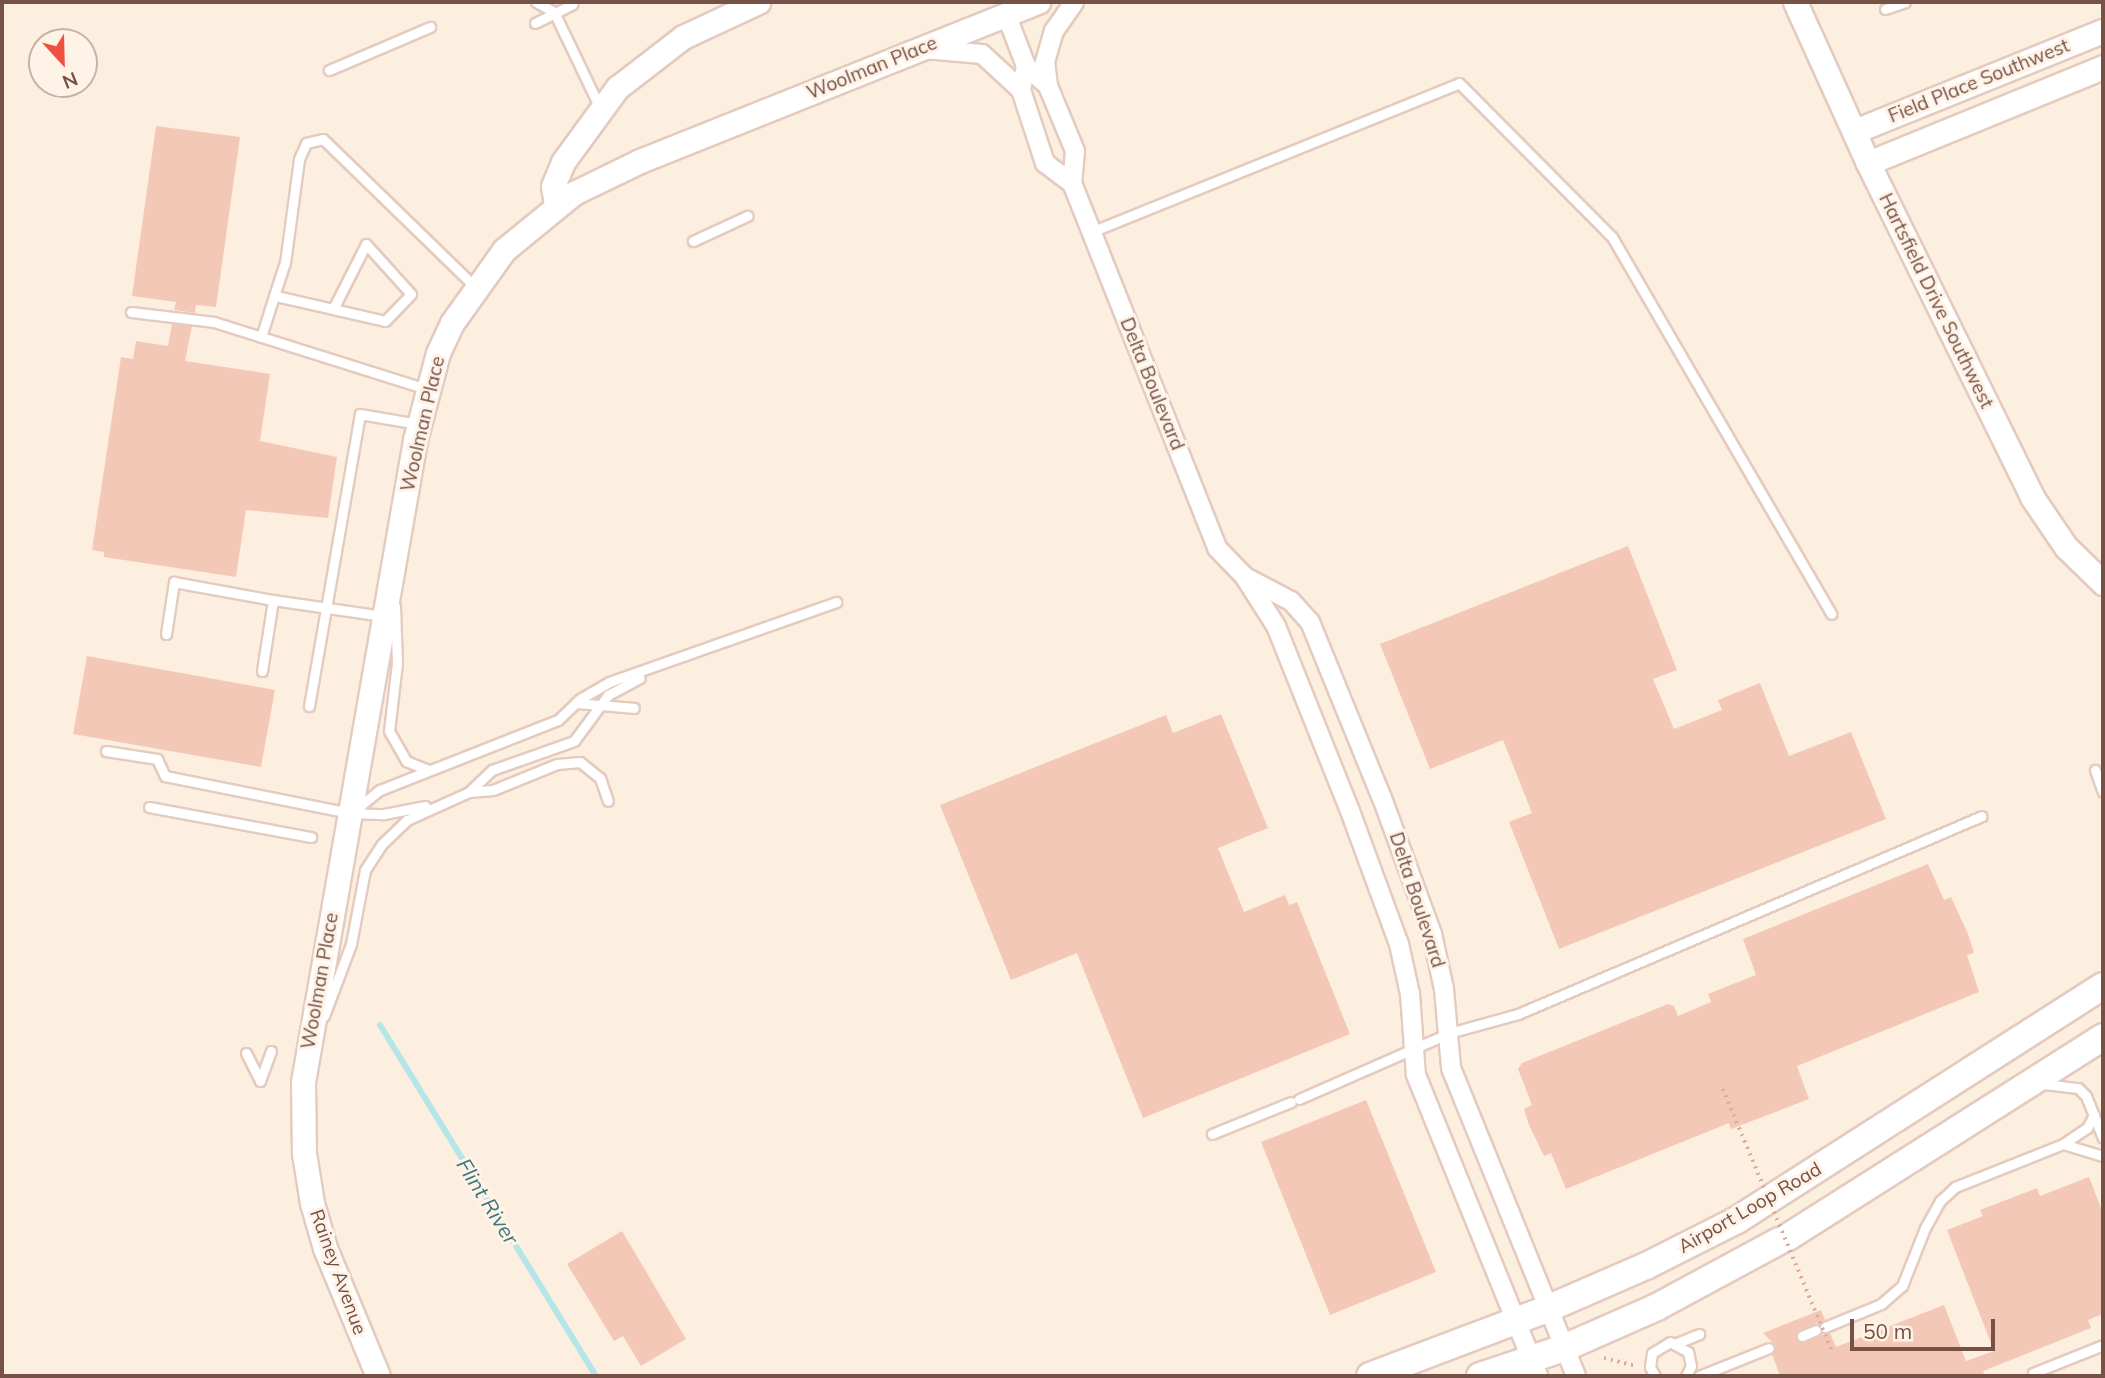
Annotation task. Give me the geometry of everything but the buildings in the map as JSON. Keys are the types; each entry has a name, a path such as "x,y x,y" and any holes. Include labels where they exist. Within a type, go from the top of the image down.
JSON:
{"main road":[{"name":"Airport Loop Road","path":"1370,1376 1547,1309 1646,1266 1737,1220 2103,986"},
{"path":"1480,1376 1534,1368 1564,1348 1657,1307 1784,1239 2103,1037"}],"street":[{"path":"556,205 556,175 599,106 661,52 709,23 758,2"},
{"path":"1006,15 1038,2"},
{"path":"1048,86 1045,62 1054,31 1074,2"},
{"name":"Hartsfield Drive Southwest","path":"1796,2 1868,163 2032,497 2066,547 2103,583"},
{"name":"Woolman Place","path":"305,1071 419,425 443,343 475,287 503,250 556,205 640,161 1006,15"},
{"name":"Delta Boulevard","path":"1006,15 1026,66 1048,86 1074,151 1072,183 1217,548 1244,576 1276,626 1361,840 1399,944 1415,1050 1416,1075 1534,1368"},
{"name":"Field Place Southwest","path":"1854,131 2103,31"},
{"path":"921,49 982,54 1021,90 1045,163 1072,183"},
{"path":"1021,90 1026,66"},
{"name":"Field Place Southwest","path":"1868,163 2103,67"},
{"name":"Delta Boulevard","path":"1244,576 1291,601 1310,622 1382,798 1432,934 1451,1068 1576,1376"},
{"name":"Rainey Avenue","path":"305,1071 303,1141 312,1203 325,1248 378,1376"}],"lane":[{"path":"536,2 554,12 599,106"},
{"path":"1885,9 1905,2"},
{"path":"535,23 573,4"},
{"path":"329,70 430,27"},
{"path":"1091,232 1459,83 1612,237 1831,614"},
{"path":"261,337 285,263 299,159 306,143 323,139 333,145 366,182 475,287"},
{"path":"693,240 747,216"},
{"path":"274,296 385,321 411,294 366,244 333,309"},
{"path":"131,312 214,322 428,390"},
{"path":"309,706 360,414 419,425"},
{"path":"394,565 397,663 389,731 406,761 430,771"},
{"path":"166,634 174,582 385,616"},
{"path":"262,670 273,600"},
{"path":"351,813 380,790 558,720 576,703 609,682 654,670 836,602"},
{"path":"470,792 492,770 574,741 607,695 654,670"},
{"path":"576,703 634,708"},
{"path":"106,751 157,759 165,776 351,813 384,814 442,803"},
{"path":"305,1071 346,961 369,862 407,820 470,792 493,790 557,764 580,762 600,778 608,802"},
{"path":"2095,770 2103,792"},
{"path":"149,807 311,837"},
{"path":"1212,1134 1415,1050 1448,1033 1518,1014 1982,816"},
{"path":"246,1053 260,1081 271,1051"},
{"path":"2022,1088 2054,1084 2078,1088 2094,1115 2103,1138"},
{"path":"1802,1336 1881,1304 1902,1286 1935,1210 1955,1187 2063,1144 2087,1128 2094,1115"},
{"path":"2063,1144 2103,1156"},
{"path":"1652,1372 1656,1347 1677,1343 1699,1334"},
{"path":"1677,1343 1691,1359 1686,1376"},
{"path":"2033,1373 2103,1345"},
{"path":"1699,1376 1769,1349"}],"path":[{"path":"1723,1089 1831,1349"},
{"path":"1604,1358 1652,1372"}],"waterway":[{"name":"Flint River","path":"380,1025 596,1376"}]}
